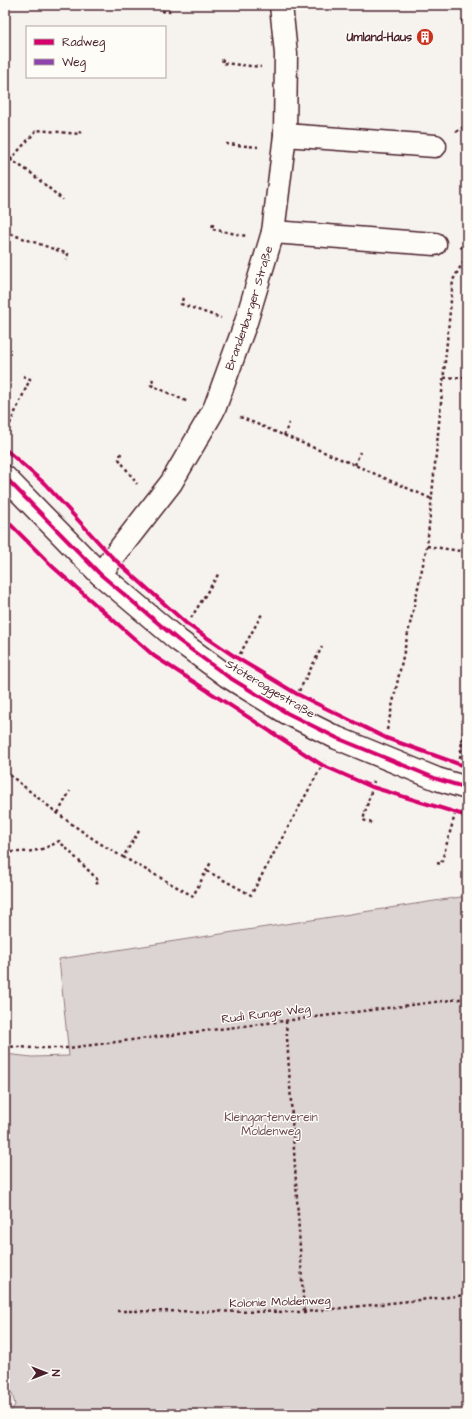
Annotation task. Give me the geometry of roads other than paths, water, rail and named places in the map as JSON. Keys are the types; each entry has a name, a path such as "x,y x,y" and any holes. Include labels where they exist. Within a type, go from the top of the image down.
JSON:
{"street":[{"name":"Brandenburger Straße","path":"100,574 171,483 214,410 245,326 271,237 284,142 286,54 281,5"},
{"path":"284,142 435,146"},
{"path":"271,237 435,244"},
{"name":"Stöteroggestraße","path":"5,477 100,574 178,640 227,676 287,713 337,738 437,779 462,786"}],"place":[{"name":"Umland-Haus","path":"425,37"}],"park label":[{"name":"Kleingartenverein Moldenweg","path":"271,1124"}]}
